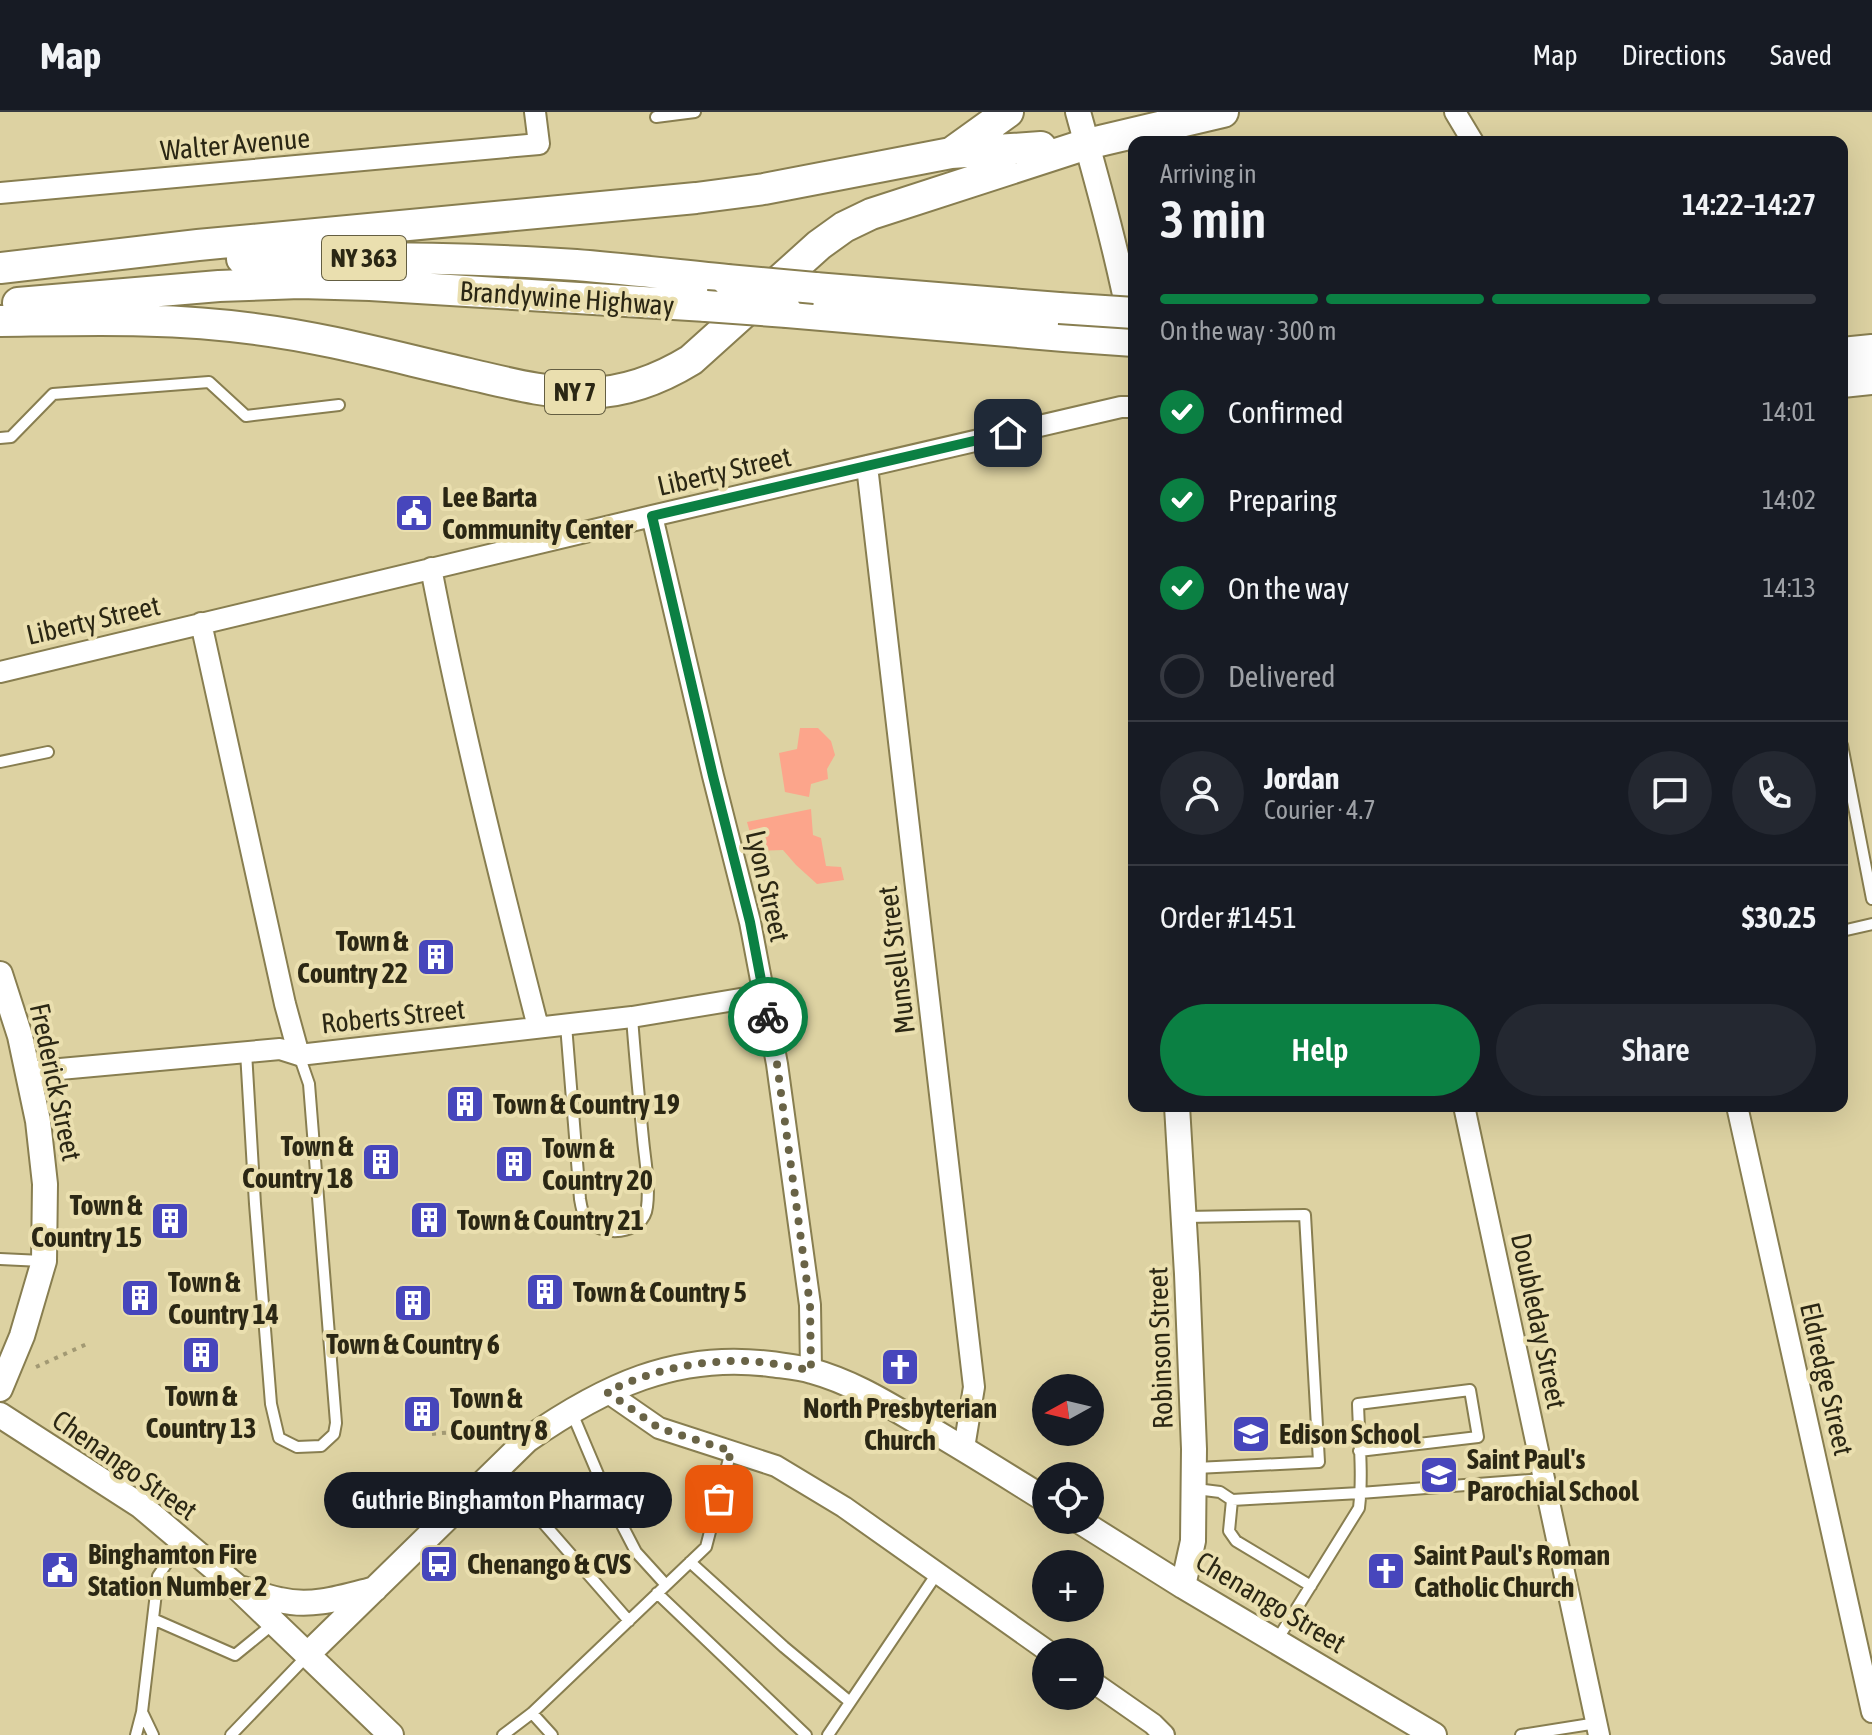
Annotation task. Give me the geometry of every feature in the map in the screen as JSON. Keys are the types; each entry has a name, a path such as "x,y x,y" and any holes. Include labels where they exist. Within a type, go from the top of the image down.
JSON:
{"main road":[{"path":"951,153 1008,112"},
{"name":"NY 7","path":"0,321 134,319 253,329 312,338 535,389 587,393 615,390 642,384 691,360 819,245 844,227 871,214 1087,144 1223,112"},
{"name":"NY 7","path":"0,270 213,244 696,198 764,189 951,153 1087,144"},
{"name":"Brandywine Highway","path":"0,270 319,257 575,265 815,288 1062,322 1128,338"},
{"name":"Brandywine Highway","path":"0,305 219,286 300,283 787,312 1062,322 1128,314"},
{"path":"1848,352 1872,350"},
{"path":"1848,381 1872,379"}],"street":[{"name":"Walter Avenue","path":"0,193 539,144 535,112"},
{"path":"1078,112 1102,193 1128,309"},
{"path":"1455,112 1469,136"},
{"name":"Liberty Street","path":"0,672 652,516 1128,407"},
{"name":"Munsell Street","path":"867,466 974,1387 964,1448"},
{"name":"Lyon Street","path":"652,516 750,922 777,1064 810,1305 811,1370"},
{"path":"431,568 453,680 538,1027"},
{"path":"201,623 299,1055"},
{"name":"Frederick Street","path":"0,974 20,1036 38,1121 45,1184 44,1261 22,1336 0,1389"},
{"name":"Roberts Street","path":"27,1072 280,1049 299,1055 632,1017 764,995"},
{"name":"Robinson Street","path":"1177,1112 1194,1479 1193,1541 1183,1586"},
{"name":"Doubleday Street","path":"1465,1112 1598,1729"},
{"name":"Eldredge Street","path":"1738,1112 1872,1712"},
{"path":"308,1654 527,1440 607,1392 666,1369 703,1363 749,1361 811,1370 844,1381 964,1448 1032,1491"},
{"path":"607,1392 659,1428 776,1466 844,1507 1032,1640"},
{"name":"Chenango Street","path":"0,1415 141,1506 237,1587 391,1735"},
{"name":"Chenango Street","path":"1100,1534 1434,1735"},
{"path":"237,1587 278,1600 304,1603 336,1599 377,1588"},
{"path":"1104,1690 1164,1735"}],"lane":[{"path":"656,117 695,112"},
{"path":"0,438 11,437 53,394 209,382 246,416 339,405"},
{"path":"0,762 48,752"},
{"path":"1848,776 1872,899"},
{"path":"1848,930 1872,924"},
{"path":"566,1025 580,1199 584,1215 592,1224 614,1231 638,1225 647,1207 647,1176 632,1017"},
{"path":"246,1052 271,1404 279,1438 297,1447 321,1446 334,1434 336,1423 309,1084 299,1055"},
{"path":"1183,1217 1305,1215 1319,1462 1194,1479"},
{"path":"0,1259 44,1261"},
{"path":"1277,1640 1359,1508 1358,1404 1470,1390 1478,1437 1359,1451"},
{"path":"571,1411 608,1498 636,1552 666,1585"},
{"path":"503,1735 532,1713 706,1547 731,1451"},
{"path":"497,1470 629,1621"},
{"path":"1194,1479 1232,1500 1544,1479"},
{"path":"1232,1500 1229,1531 1236,1541 1311,1586"},
{"path":"136,1735 142,1712 158,1576 182,1541"},
{"path":"690,1562 850,1702"},
{"path":"828,1735 938,1572"},
{"path":"657,1593 806,1735"},
{"path":"153,1619 235,1655 274,1622"},
{"path":"231,1735 308,1654"},
{"path":"142,1712 153,1735"},
{"path":"532,1713 552,1735"},
{"path":"1521,1735 1598,1729"}],"path":[{"path":"36,1367 89,1343"},
{"path":"432,1434 496,1428"}],"shaded area":[{"path":"800,728 818,728 831,741 835,755 827,769 828,779 811,784 809,797 785,792 779,753 797,749"},
{"path":"811,809 813,835 821,838 826,866 841,867 844,880 817,884 783,850 755,851 747,822"}],"way so far":[{"path":"719,1499 731,1451 659,1428 607,1392 666,1369 703,1363 749,1361 811,1370 810,1305 768,1017"}],"place":[{"name":"Lee Barta Community Center","path":"414,513"},
{"name":"Town & Country 22","path":"436,957"},
{"name":"Town & Country 19","path":"465,1104"},
{"name":"Town & Country 18","path":"381,1162"},
{"name":"Town & Country 20","path":"514,1164"},
{"name":"Town & Country 21","path":"429,1220"},
{"name":"Town & Country 15","path":"170,1221"},
{"name":"Town & Country 5","path":"545,1292"},
{"name":"Town & Country 14","path":"140,1298"},
{"name":"Town & Country 6","path":"413,1303"},
{"name":"Town & Country 13","path":"201,1355"},
{"name":"North Presbyterian Church","path":"900,1367"},
{"name":"Town & Country 8","path":"422,1414"},
{"name":"Edison School","path":"1251,1434"},
{"name":"Saint Paul's Parochial School","path":"1439,1475"},
{"name":"Guthrie Binghamton Pharmacy","path":"719,1499"},
{"name":"Chenango & CVS","path":"439,1564"},
{"name":"Binghamton Fire Station Number 2","path":"60,1570"},
{"name":"Saint Paul's Roman Catholic Church","path":"1386,1571"}],"route":[{"path":"768,1017 750,922 652,516 1008,433"}]}
